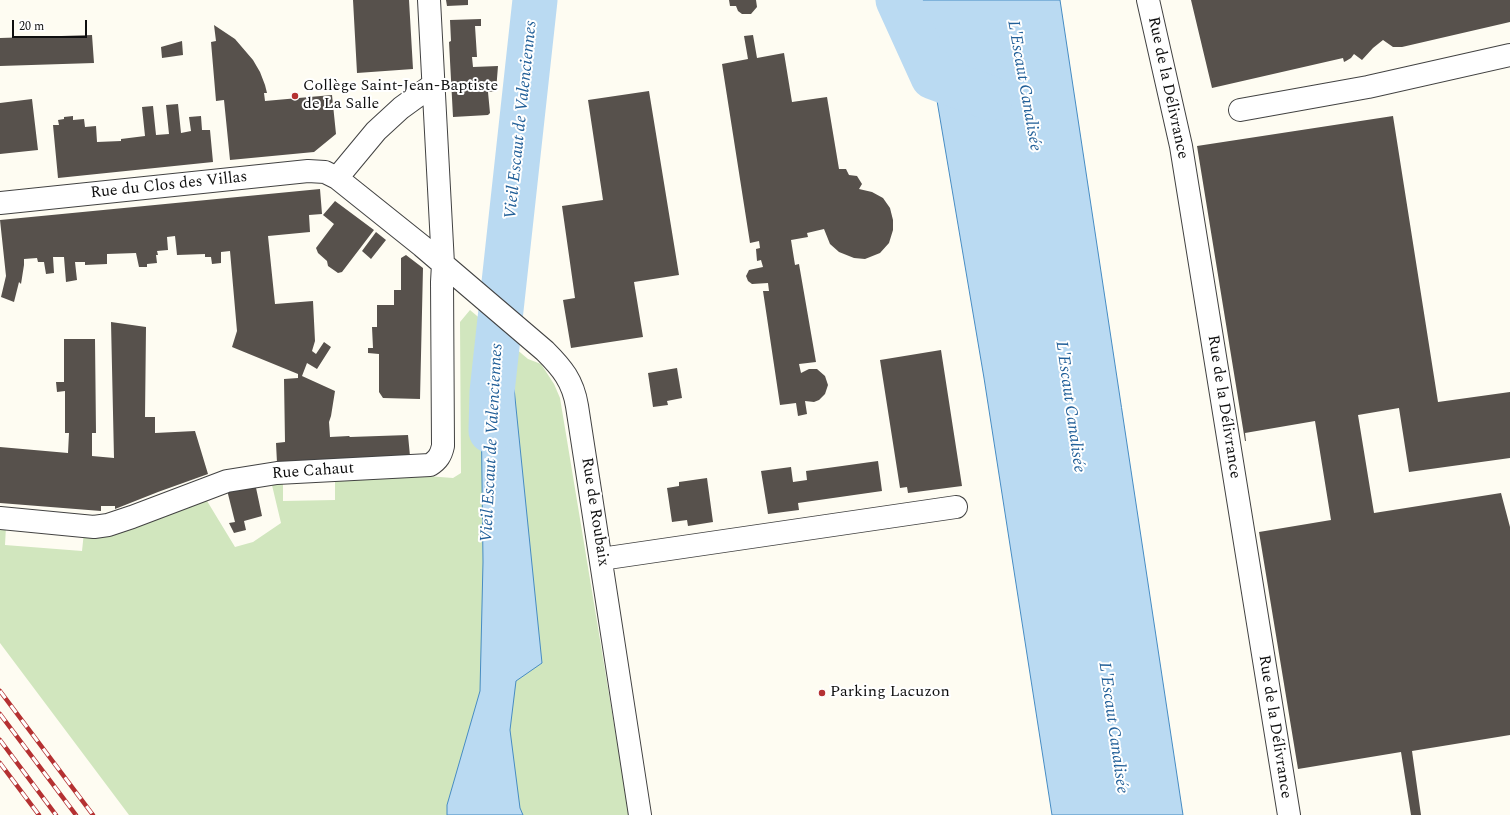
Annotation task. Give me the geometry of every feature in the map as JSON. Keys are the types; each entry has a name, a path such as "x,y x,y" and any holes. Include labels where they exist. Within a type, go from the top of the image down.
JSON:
{"street":[{"path":"429,0 443,264"},
{"name":"Rue de la Délivrance","path":"1148,0 1181,146 1289,815"},
{"path":"1240,110 1374,86 1510,55"},
{"path":"337,178 376,131 400,108 434,84"},
{"name":"Rue du Clos des Villas","path":"0,203 308,171 325,172 337,178 443,264"},
{"name":"Rue de Roubaix","path":"443,264 545,351 565,373 575,392 640,815"},
{"name":"Rue Cahaut","path":"0,518 94,527 119,522 227,481 240,478 277,473 430,465 436,461 441,454 443,446 443,264"},
{"path":"601,559 956,507"}],"green space":[{"path":"470,310 528,359 541,364 554,384 560,398 629,815 129,815 0,643 0,525 6,526 5,545 82,551 84,532 204,496 235,547 253,542 281,523 271,481 283,482 283,501 335,500 335,481 427,476 453,478 461,473 460,322"}],"water":[{"name":"L'Escaut Canalisée","path":"922,0 1060,0 1183,815 1052,815 984,378 933,77"},
{"path":"503,338 510,344 505,361 513,378 542,663 516,681 510,730 520,808 523,815 447,815 447,805 480,691 483,562 481,400 498,360"}],"building":[{"path":"353,0 409,0 413,69 357,73"},
{"path":"446,0 468,0 468,5 447,6"},
{"path":"729,0 756,0 757,7 751,14 742,14 738,11 736,6 730,6"},
{"path":"1191,0 1510,0 1510,22 1402,47 1393,47 1383,40 1362,60 1354,54 1351,58 1344,62 1343,58 1212,88"},
{"path":"481,19 481,26 475,26 477,57 472,57 473,67 498,66 496,91 488,92 490,113 488,115 453,117 449,42 451,41 450,20"},
{"path":"214,25 235,39 253,60 265,85 267,93 264,93 265,101 332,95 336,134 314,152 230,160 224,100 216,101 211,42 216,41"},
{"path":"92,35 94,63 0,66 0,38"},
{"path":"753,35 757,58 784,53 792,102 827,97 839,169 846,169 849,175 857,176 862,184 859,189 872,192 883,198 890,208 893,220 893,230 889,243 880,253 865,259 854,258 839,252 830,244 824,229 807,233 808,237 791,240 795,265 799,264 816,362 799,364 801,373 809,369 817,369 825,376 828,385 825,394 819,400 814,402 805,401 807,414 798,416 796,403 780,405 763,291 769,291 768,283 752,284 748,281 746,276 749,270 763,267 761,260 757,261 756,249 760,248 759,241 750,243 722,64 748,59 744,36"},
{"path":"182,41 183,55 162,58 161,47"},
{"path":"649,91 679,275 634,282 643,337 571,348 563,300 575,298 562,206 603,200 588,100"},
{"path":"32,99 38,150 0,154 0,103"},
{"path":"178,104 181,133 191,131 189,117 201,116 202,130 210,130 213,162 58,178 53,125 59,125 58,120 64,119 64,117 73,116 73,120 84,119 85,127 96,126 97,142 121,141 121,139 145,136 142,107 153,106 156,135 169,134 166,105"},
{"path":"1393,116 1438,402 1510,392 1510,458 1409,472 1399,408 1358,415 1374,513 1501,493 1510,527 1510,735 1412,751 1421,815 1411,815 1401,752 1298,769 1259,532 1331,520 1315,421 1245,433 1245,441 1197,146"},
{"path":"320,189 322,214 309,215 310,232 268,236 275,304 313,301 315,341 312,351 316,354 324,342 331,347 317,369 307,363 302,376 335,391 329,422 330,437 408,435 410,456 277,463 276,443 285,442 284,379 298,378 298,374 232,347 237,331 230,251 221,252 221,263 212,264 211,257 205,257 205,254 177,255 175,236 167,237 168,250 157,251 157,263 147,264 147,267 139,267 136,253 107,254 107,264 85,265 85,262 75,262 77,280 66,282 64,257 53,257 54,273 46,274 44,262 38,262 37,258 24,259 21,284 19,282 14,302 1,297 6,276 0,220"},
{"path":"335,201 374,230 342,272 338,273 328,266 327,261 318,253 316,248 334,224 323,215"},
{"path":"376,232 386,240 371,259 362,251"},
{"path":"406,255 423,268 420,399 383,398 379,392 379,354 368,353 368,348 373,348 372,327 377,327 377,305 394,305 394,290 401,290 401,258"},
{"path":"111,322 146,327 145,417 155,417 155,433 195,431 208,474 115,509 115,506 101,506 101,511 0,503 0,447 68,453 69,433 65,433 65,391 57,392 56,382 64,382 64,339 95,339 96,433 92,433 92,456 114,458"},
{"path":"941,350 962,486 908,493 907,487 900,488 880,360"},
{"path":"677,368 682,398 667,401 668,405 653,407 648,373"},
{"path":"878,461 882,491 798,503 799,510 768,514 761,471 791,467 793,482 807,480 806,471"},
{"path":"707,478 713,522 688,526 687,520 672,522 667,488 679,486 679,482"},
{"path":"255,483 262,516 244,521 246,530 234,533 229,523 235,522 227,490"}],"waterway":[{"name":"Vieil Escaut de Valenciennes","path":"491,431 492,392 535,0"},
{"name":"Vieil Escaut de Valenciennes","path":"898,0 933,77 990,98"}],"railway":[{"path":"0,691 93,815"},
{"path":"0,714 76,815"},
{"path":"0,740 56,815"},
{"path":"0,763 39,815"}],"place":[{"name":"Collège Saint-Jean-Baptiste de La Salle","path":"295,96"},
{"name":"Parking Lacuzon","path":"822,693"}]}
